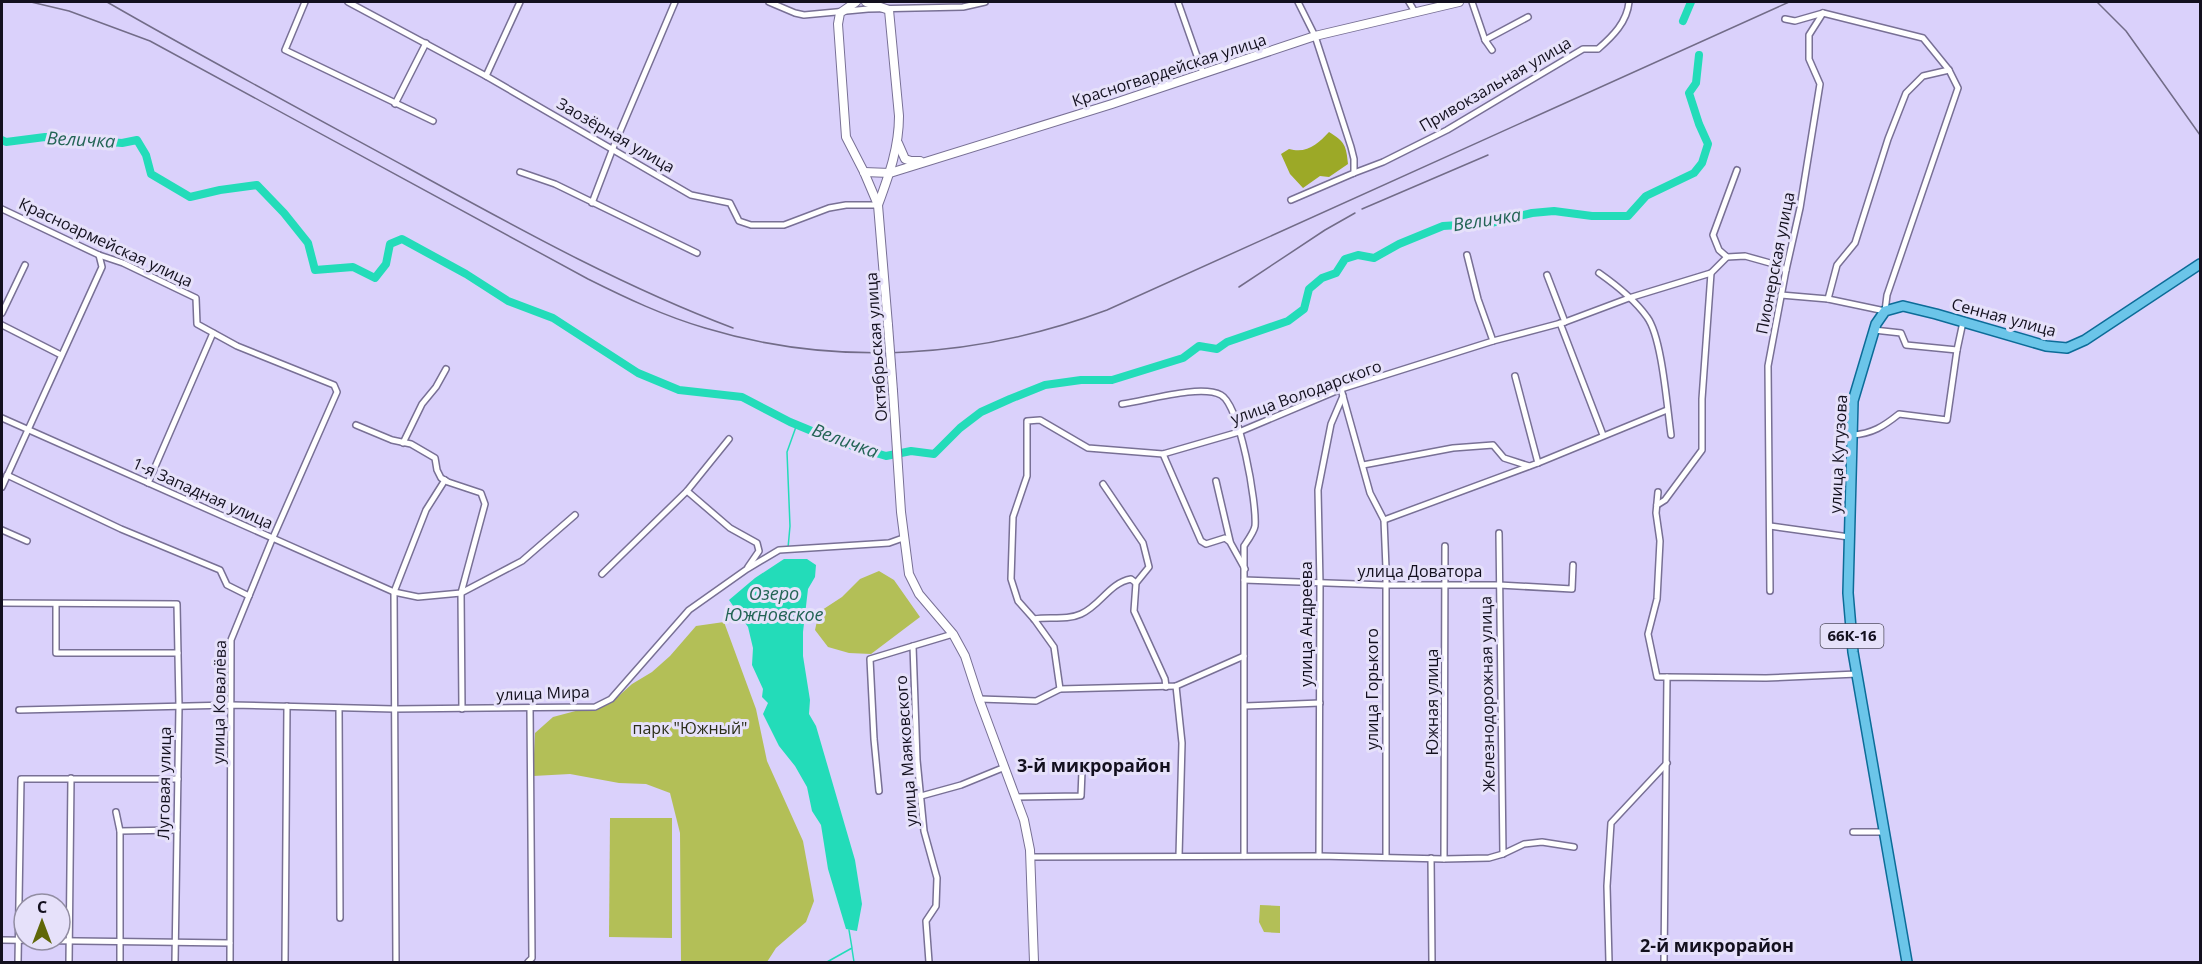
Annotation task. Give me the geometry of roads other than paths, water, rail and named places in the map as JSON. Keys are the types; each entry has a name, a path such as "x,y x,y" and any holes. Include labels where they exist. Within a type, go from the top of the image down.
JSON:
{"main road":[{"path":"840,13 856,2"},
{"path":"866,2 889,10"},
{"name":"Красногвардейская улица","path":"864,172 890,173 1112,104 1315,36 1459,2"},
{"name":"Октябрьская улица","path":"878,205 890,173 897,141 899,116 889,10"},
{"name":"Октябрьская улица","path":"840,13 838,24 846,137 878,205 903,538 909,574 919,594 953,634 965,656 1024,820 1030,857 1034,963"},
{"path":"897,141 905,159 928,161"},
{"name":"Сенная улица","path":"1885,311 1904,306 2046,346 2067,348 2085,340 2200,264"},
{"name":"улица Кутузова","path":"1885,311 1880,316 1874,330 1856,390 1851,435 1848,593 1857,674 1907,963"}],"street":[{"path":"305,2 285,50 434,121"},
{"name":"Заозёрная улица","path":"348,2 486,76 691,195 730,203 739,221 751,225 784,225 830,208 846,205 878,205"},
{"path":"486,76 520,2"},
{"path":"592,203 675,2"},
{"path":"769,2 804,15 868,9 963,7 985,2"},
{"path":"1178,2 1203,73"},
{"path":"1298,2 1315,36 1351,147 1354,172"},
{"path":"1409,2 1415,12"},
{"path":"1472,2 1485,40 1492,50"},
{"name":"Привокзальная улица","path":"1291,200 1354,172 1383,162 1448,130 1572,58 1583,49 1598,49 1613,36 1621,25 1629,2"},
{"path":"1785,19 1795,21 1823,13"},
{"name":"улица Кутузова","path":"1823,13 1923,38 1949,70 1958,88 1887,295 1885,311"},
{"name":"Пионерская улица","path":"1770,591 1768,366 1800,208 1820,84 1809,58 1809,35 1823,13"},
{"path":"1485,40 1528,17"},
{"path":"395,104 426,43"},
{"path":"1828,299 1837,265 1855,243 1888,139 1906,93 1923,76 1949,70"},
{"path":"1737,171 1713,235 1719,250 1727,256 1745,256 1770,262 1786,270"},
{"path":"520,172 555,184 697,253"},
{"name":"Красноармейская улица","path":"2,209 196,298 197,324 237,346 334,386 337,392"},
{"path":"2,487 102,267 99,255"},
{"path":"1467,255 1478,299 1493,341"},
{"name":"улица Володарского","path":"1034,619 1018,601 1011,579 1013,517 1027,476 1027,421 1040,420 1088,448 1163,454 1239,432 1341,389 1493,341 1563,322 1629,298 1711,273 1727,256"},
{"path":"2,313 25,265"},
{"path":"1599,273 1647,316 1656,332 1671,435"},
{"path":"1657,505 1665,500 1702,450 1701,399 1711,273"},
{"path":"1547,275 1603,435"},
{"path":"1781,295 1828,299 1885,311"},
{"path":"1851,435 1867,434 1883,427 1899,414 1947,420 1956,350 1963,322"},
{"path":"2,325 61,355"},
{"path":"1874,330 1901,333 1906,345 1956,350"},
{"path":"148,483 213,333"},
{"path":"403,443 422,404 436,387 446,369"},
{"path":"1515,376 1538,463"},
{"path":"1341,389 1370,493 1384,520 1538,463 1667,410"},
{"path":"1122,404 1194,391 1221,395 1230,404 1239,432 1252,484 1255,528 1244,546 1244,856"},
{"name":"улица Ковалёва","path":"230,963 231,640 337,392"},
{"name":"улица Андреева","path":"1319,856 1318,490 1331,424 1343,396"},
{"name":"1-я Западная улица","path":"2,418 394,592 418,597 461,593"},
{"path":"356,425 411,444 435,458 437,470 444,480 476,490 484,498 482,517 461,593 462,709"},
{"path":"602,574 687,491 729,439"},
{"path":"1363,465 1454,448 1492,445 1504,458 1529,466"},
{"path":"1163,454 1201,541 1206,543 1226,538 1230,542"},
{"path":"7,475 122,529 220,570 227,585 249,596"},
{"path":"396,963 394,592 426,510 444,480"},
{"path":"1216,481 1230,542 1245,569"},
{"path":"1103,484 1143,543 1149,567 1136,583 1134,611 1165,679 1166,687"},
{"path":"687,491 730,528 757,543 759,551 747,569"},
{"path":"1658,492 1660,541 1657,599 1648,634 1657,677 1766,678 1857,674"},
{"path":"461,593 522,561 575,515"},
{"name":"улица Горького","path":"1384,520 1386,857"},
{"path":"1770,526 1849,537"},
{"path":"2,530 27,541"},
{"name":"Железнодорожная улица","path":"1499,533 1503,854"},
{"name":"улица Мира","path":"18,710 231,705 394,709 595,707 611,699 689,610 779,549 889,543 903,538"},
{"name":"Южная улица","path":"1444,859 1445,546"},
{"name":"улица Доватора","path":"1244,580 1320,584 1499,585 1572,589 1573,565"},
{"path":"1060,688 1054,647 1034,619 1048,617 1060,620 1081,614 1119,581 1131,579 1136,583"},
{"path":"2,603 56,604 56,653 178,653"},
{"name":"Луговая улица","path":"56,604 177,604 179,706 175,963"},
{"path":"879,791 870,659 953,634"},
{"name":"улица Маяковского","path":"913,646 924,831 937,878 936,906 926,921 928,963"},
{"path":"979,699 1036,701 1060,688 1176,686 1244,656"},
{"path":"1664,963 1667,677"},
{"path":"1176,686 1182,742 1179,856"},
{"path":"1245,706 1320,703"},
{"path":"285,963 286,706"},
{"path":"339,708 340,918"},
{"path":"528,963 532,958 530,708"},
{"path":"1609,963 1607,886 1611,823 1667,763"},
{"path":"921,796 961,785 1005,767"},
{"path":"1016,797 1081,796 1082,771"},
{"path":"70,892 71,778"},
{"path":"19,892 21,779 178,779"},
{"path":"116,812 120,831 120,963"},
{"path":"120,831 177,830"},
{"path":"1853,832 1884,832"},
{"path":"1030,857 1319,856 1444,859 1489,858 1524,844 1542,842 1574,847"},
{"path":"1431,858 1432,963"},
{"path":"72,942 230,943"}],"water":[{"name":"Озеро Южновское","path":"784,559 807,559 816,565 815,577 808,589 803,632 803,656 810,700 809,714 816,726 855,860 862,904 857,931 846,929 828,869 821,825 812,811 807,787 795,766 779,746 763,714 768,703 762,697 763,689 752,665 753,648 748,627 729,600 755,578"}],"waterway":[{"name":"Величка","path":"1683,21 1691,2"},
{"name":"Величка","path":"2,140 6,142 45,137 122,143 137,140 146,155 151,174 190,197 257,185 308,243 315,270 353,267 375,278 386,264 390,244 402,239 466,274 508,301 553,318 638,373 679,390 742,397 790,422 836,441 886,456 911,451 934,454 960,428 981,412 1045,385 1081,380 1112,380 1183,358 1199,346 1217,349 1227,342 1288,321 1304,309 1309,289 1322,278 1336,273 1345,259 1358,255 1374,258 1399,244 1443,226 1491,223 1532,213 1554,211 1592,216 1628,216 1646,196 1694,173 1702,163 1708,144 1689,93 1696,83 1699,55"},
{"path":"788,548 790,526 787,452 797,424"},
{"path":"827,962 852,948 849,930"},
{"path":"852,949 854,962"}],"railway":[{"path":"31,2 69,11 150,41 588,279 645,306 705,328 755,341 806,349 856,353 908,352 1009,339 1107,310 1789,2"},
{"path":"107,2 527,233 649,293 733,328"},
{"path":"2097,2 2126,31 2200,135"},
{"path":"1362,209 1488,155"},
{"path":"1239,287 1325,230 1355,213"}],"district":[{"name":"3-й микрорайон","path":"1094,766"},
{"name":"2-й микрорайон","path":"1717,946"}],"park label":[{"name":"парк \"Южный\"","path":"690,728"}]}
